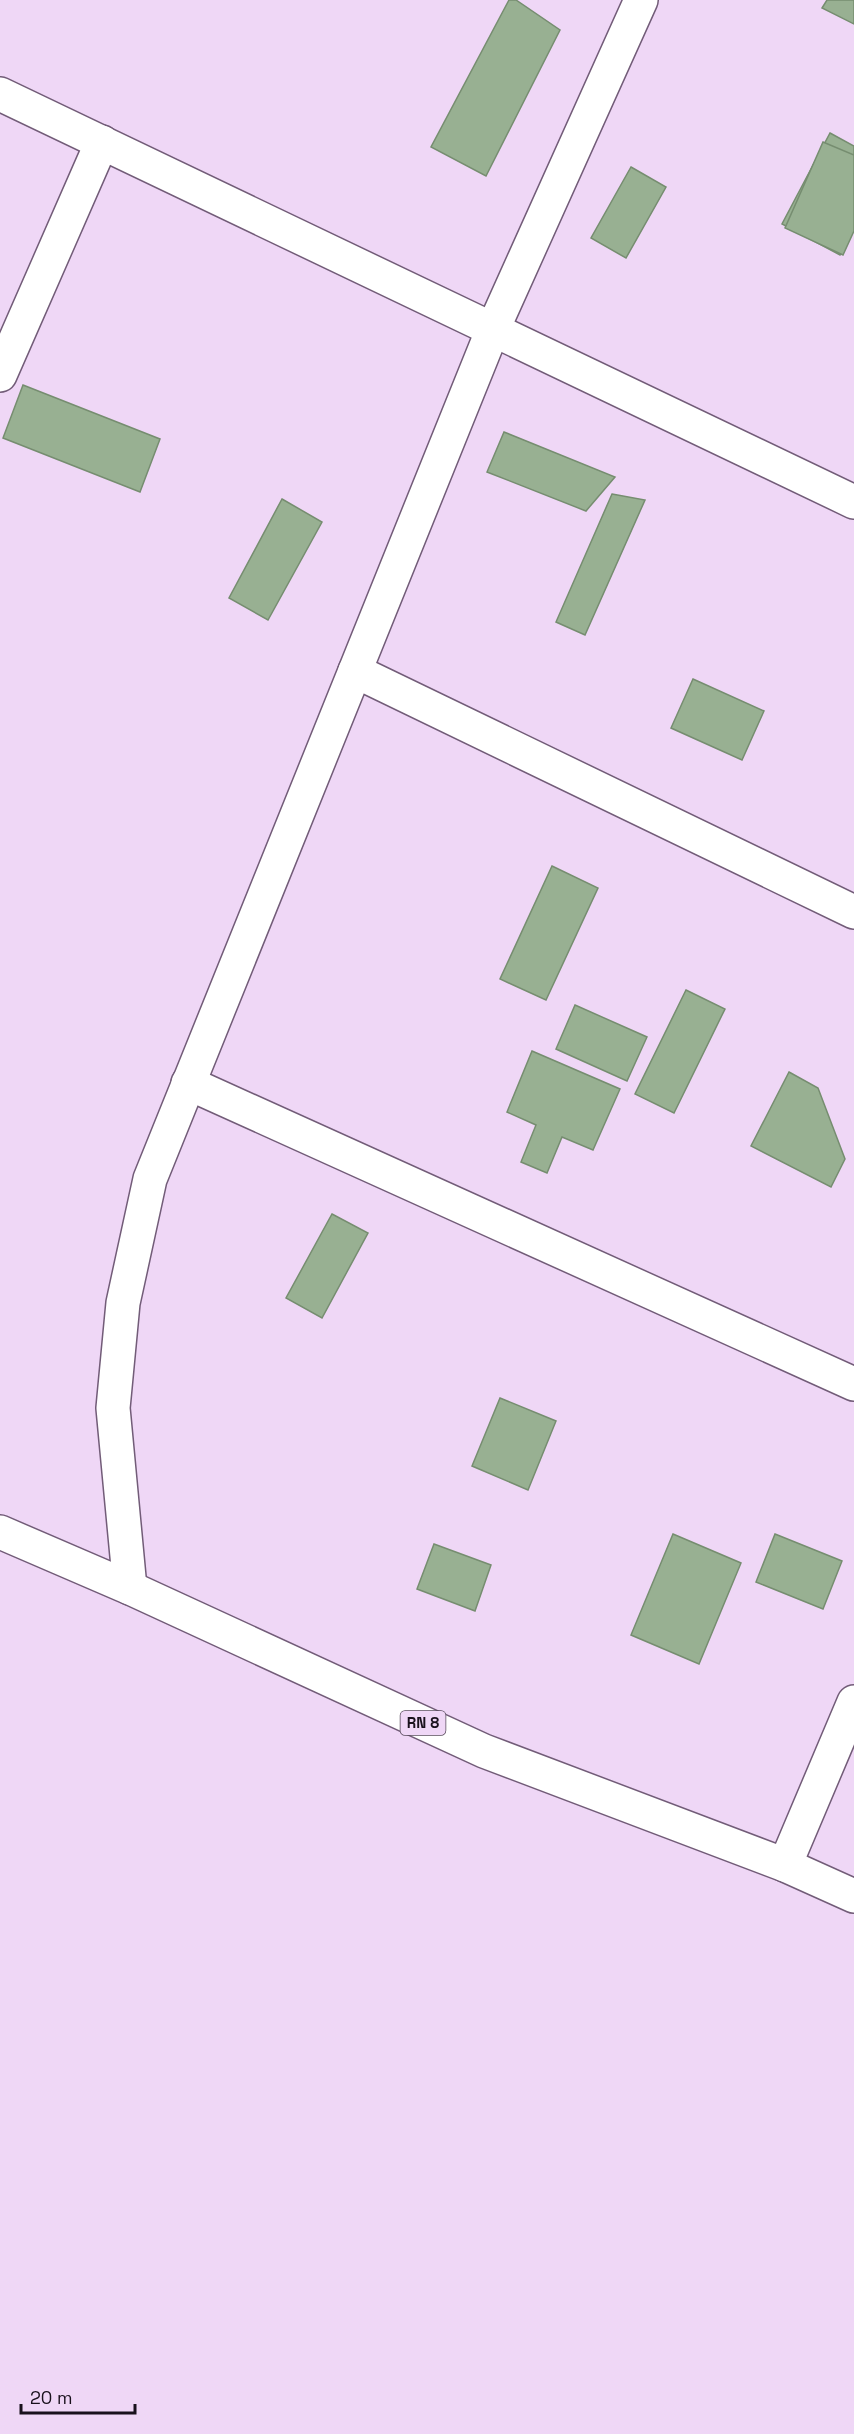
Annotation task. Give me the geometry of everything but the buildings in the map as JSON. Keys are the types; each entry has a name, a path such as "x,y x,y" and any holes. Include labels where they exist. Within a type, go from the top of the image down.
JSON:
{"street":[{"path":"130,1587 113,1408 123,1303 150,1179 493,329 641,0"},
{"path":"0,94 854,502"},
{"path":"0,375 102,142"},
{"path":"355,671 854,912"},
{"path":"188,1083 854,1384"},
{"name":"RN 8","path":"0,1532 130,1587 484,1751 785,1865 854,1896"},
{"path":"785,1865 854,1702"}]}
